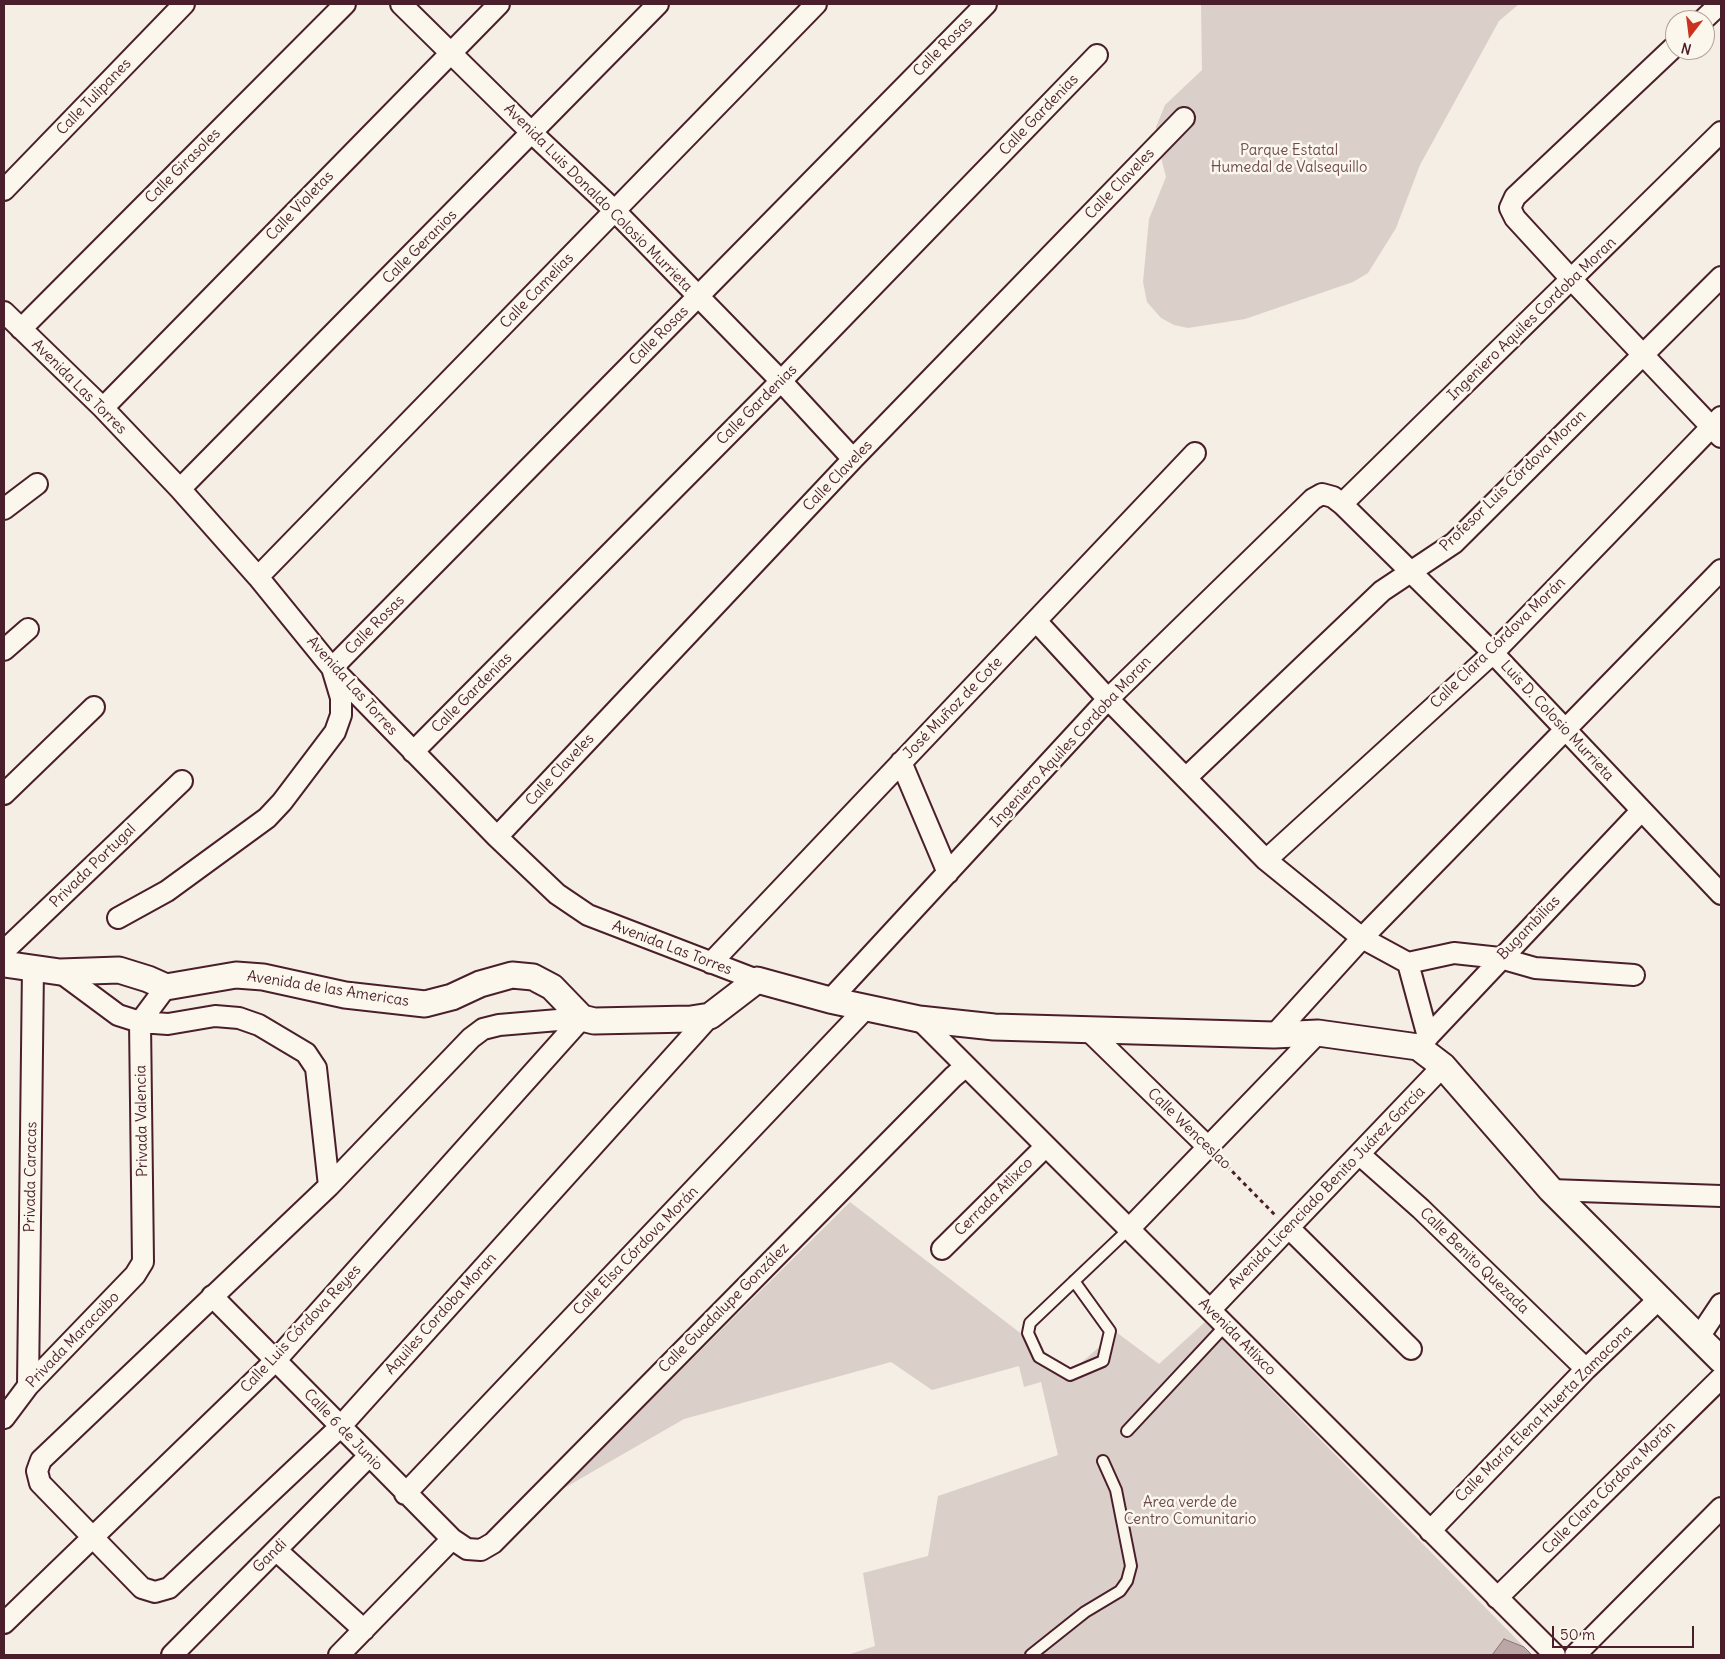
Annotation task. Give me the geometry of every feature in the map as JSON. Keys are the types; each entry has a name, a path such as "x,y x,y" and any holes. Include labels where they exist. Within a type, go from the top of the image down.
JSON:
{"street":[{"name":"Calle Tulipanes","path":"4,190 184,4"},
{"name":"Calle Girasoles","path":"21,329 346,4"},
{"name":"Avenida Luis Donaldo Colosio Murrieta","path":"401,4 532,133 615,211 781,381 854,459"},
{"name":"Calle Violetas","path":"102,408 499,4"},
{"name":"Calle Geranios","path":"180,489 658,4"},
{"name":"Calle Camelias","path":"258,577 816,4"},
{"name":"Calle Rosas","path":"332,668 986,4"},
{"name":"Calle Gardenias","path":"413,752 781,381 1097,55"},
{"path":"1665,55 1515,197 1510,208 1515,218 1643,355 1718,427"},
{"name":"Calle Claveles","path":"497,838 854,459 1184,118"},
{"name":"Ingeniero Aquiles Cordoba Moran","path":"1342,504 1721,132"},
{"name":"Profesor Luis Córdova Moran","path":"1187,777 1382,591 1412,573 1454,543 1721,277"},
{"name":"Avenida Las Torres","path":"4,312 102,408 180,489 258,577 332,668 497,838 556,894 588,915 757,980"},
{"name":"Calle Clara Córdova Morán","path":"1266,860 1493,653 1718,427"},
{"name":"José Muñoz de Cote","path":"711,963 1195,453"},
{"path":"4,509 37,484"},
{"name":"Ingeniero Aquiles Cordoba Moran","path":"830,1000 1108,699 1313,499 1322,494"},
{"name":"Luis D. Colosio Murrieta","path":"1322,494 1333,497 1342,504 1493,653 1721,894"},
{"path":"1274,1034 1362,938 1721,570"},
{"path":"1036,622 1108,699 1187,777 1266,860 1362,938 1408,963 1454,953 1500,958 1535,968 1634,975"},
{"path":"4,650 28,629"},
{"path":"118,918 167,890 266,818 282,802 335,732 341,715 341,698 332,668"},
{"path":"4,794 94,707"},
{"path":"902,762 948,873"},
{"name":"Privada Portugal","path":"4,952 182,782"},
{"name":"Bugambilias","path":"1423,1042 1500,958 1641,811"},
{"path":"1408,963 1423,1042 1550,1190 1721,1360"},
{"path":"4,964 60,972 119,970 148,979 166,988 140,1022"},
{"name":"Privada Caracas","path":"28,1386 33,967"},
{"path":"60,972 118,1014 140,1022 168,1024 215,1016 239,1018 259,1025 306,1053 316,1068 329,1186"},
{"name":"Avenida de las Americas","path":"166,988 236,975 263,977 345,995 425,1004 452,998 480,984 512,975 533,977 552,987 582,1018"},
{"path":"757,980 830,1000 919,1019 994,1027 1274,1034 1318,1033 1423,1042"},
{"name":"Aquiles Cordoba Moran","path":"94,1537 142,1588 154,1592 169,1588 340,1427 710,1016 757,980"},
{"name":"Calle Elsa Córdova Morán","path":"405,1494 866,1008"},
{"path":"94,1537 40,1483 37,1471 41,1460 329,1186 471,1038 483,1029 500,1025 582,1018 594,1021 682,1019 710,1016"},
{"name":"Calle Luis Córdova Reyes","path":"4,1623 275,1361 582,1018"},
{"name":"Avenida Atlixco","path":"919,1019 1555,1655"},
{"name":"Privada Valencia","path":"140,1022 143,1262"},
{"name":"Calle Wenceslao","path":"1088,1030 1208,1147"},
{"path":"1129,1229 1318,1033"},
{"name":"Calle Guadalupe González","path":"482,1550 493,1543 946,1084 966,1066"},
{"name":"Avenida Licenciado Benito Juárez García","path":"1210,1310 1443,1066"},
{"name":"Cerrada Atlixco","path":"942,1249 1046,1146"},
{"name":"Calle Benito Quezada","path":"1359,1154 1421,1209 1586,1369"},
{"path":"1550,1190 1721,1196"},
{"path":"1289,1228 1411,1349"},
{"name":"Privada Maracaibo","path":"4,1418 28,1386 136,1275 143,1262"},
{"name":"Calle 6 de Junio","path":"212,1296 405,1494 452,1539 466,1549 482,1550"},
{"name":"Calle María Elena Huerta Zamacona","path":"1430,1530 1586,1369 1659,1299"},
{"path":"1699,1337 1721,1304"},
{"name":"Calle Clara Córdova Morán","path":"1498,1598 1721,1378"},
{"name":"Gandi","path":"172,1655 369,1456"},
{"path":"1575,1655 1721,1508"},
{"path":"339,1655 452,1539"},
{"path":"276,1550 364,1630"}],"lane":[{"path":"1074,1281 1110,1331 1103,1361 1070,1375 1039,1357 1028,1332 1030,1323 1074,1281 1129,1229"},
{"path":"1127,1431 1226,1326"},
{"path":"1030,1655 1085,1612 1120,1591 1127,1581 1131,1566 1116,1490 1103,1461"}],"path":[{"name":"Calle Wenceslao","path":"1208,1147 1289,1228"}],"green space":[{"name":"Parque Estatal Humedal de Valsequillo","path":"1201,4 1519,4 1499,21 1420,165 1396,228 1368,273 1353,282 1245,319 1188,328 1174,325 1161,318 1147,302 1143,282 1149,219 1166,177 1157,142 1156,127 1165,105 1202,70"},
{"name":"Area verde de Centro Comunitario","path":"850,1202 1071,1372 1116,1332 1159,1364 1205,1322 1532,1655 847,1655 875,1646 863,1573 928,1556 938,1496 1058,1455 1041,1382 1024,1387 1019,1366 932,1390 891,1362 684,1419 559,1491"}],"shaded area":[{"path":"1504,1639 1524,1647 1532,1655 1492,1655"}]}
